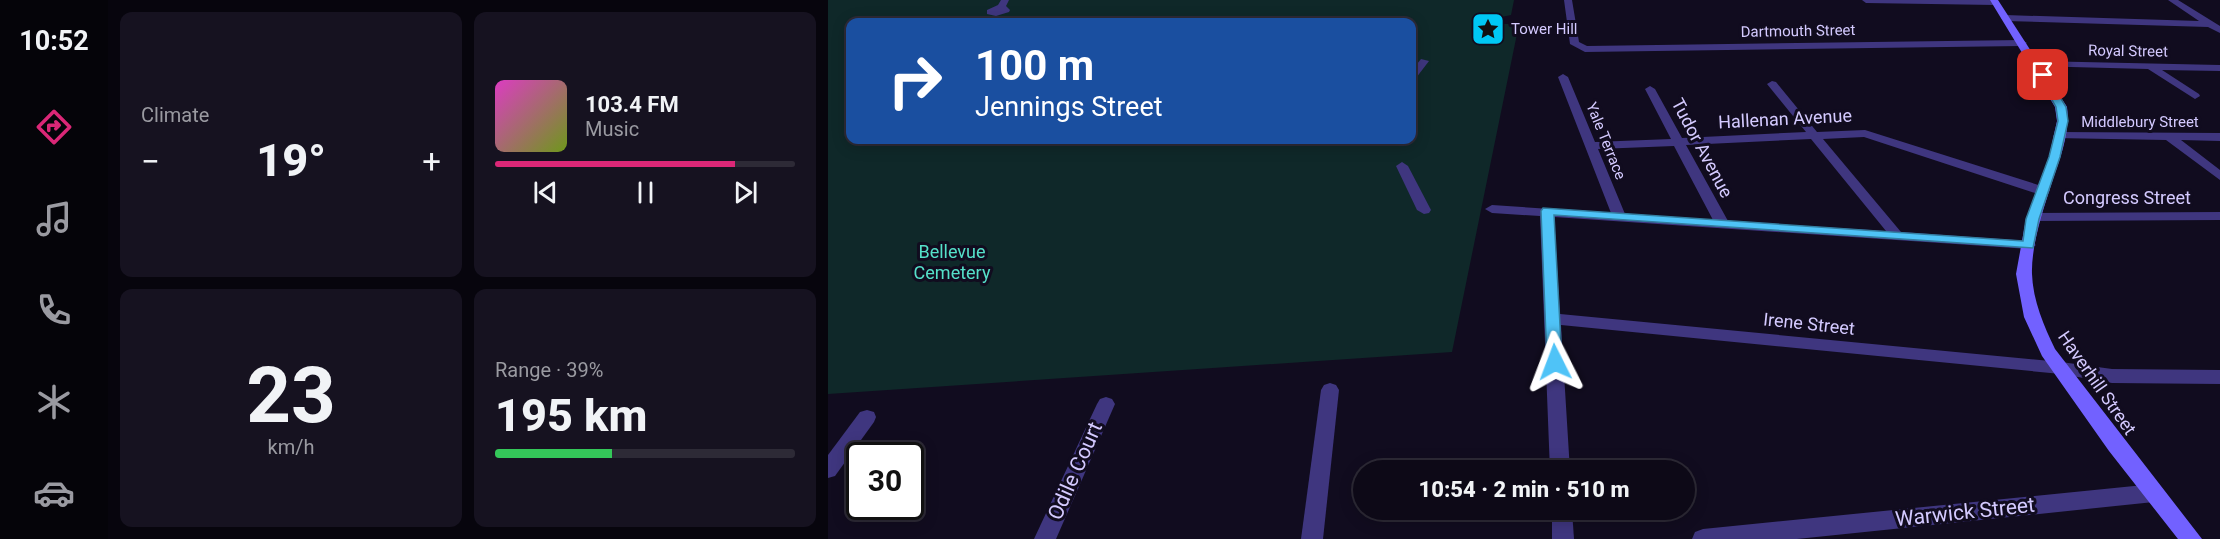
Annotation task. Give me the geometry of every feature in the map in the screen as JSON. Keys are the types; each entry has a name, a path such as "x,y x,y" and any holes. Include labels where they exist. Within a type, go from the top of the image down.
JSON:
{"main road":[{"name":"Haverhill Street","path":"1994,1 2036,64 2061,107 2063,121 2033,217 2024,274 2032,317 2048,352 2191,539"}],"street":[{"name":"Dartmouth Street","path":"1568,0 1575,44 1585,49 2022,44"},
{"path":"1866,0 1994,1"},
{"path":"2172,0 2220,30"},
{"path":"2005,18 2210,24"},
{"path":"1416,71 1424,61"},
{"name":"Royal Street","path":"2036,64 2220,68"},
{"path":"2150,66 2195,96"},
{"name":"Yale Terrace","path":"1563,77 1593,146 1619,216"},
{"path":"1772,84 1897,236"},
{"name":"Tudor Avenue","path":"1650,89 1722,224"},
{"name":"Hallenan Avenue","path":"1593,146 1865,133 2043,191"},
{"name":"Middlebury Street","path":"2059,136 2220,137"},
{"path":"2169,137 2220,177"},
{"path":"1402,166 1424,210"},
{"path":"1492,209 2029,245"},
{"path":"1547,211 1559,460"},
{"name":"Congress Street","path":"2033,217 2220,216"},
{"name":"Irene Street","path":"1552,319 2061,368 2112,376 2220,377"},
{"path":"1311,539 1330,390"},
{"name":"Odile Court","path":"1045,539 1106,404"},
{"path":"828,470 867,417"},
{"name":"Warwick Street","path":"1703,539 2154,493"},
{"path":"1562,520 1563,539"}],"green space":[{"name":"Bellevue Cemetery","path":"828,0 1514,0 1511,15 1501,17 1501,24 1519,24 1452,352 828,394"}],"place":[{"name":"Tower Hill","path":"1488,29"}],"route":[{"path":"1555,362 1547,211 2029,245 2032,219 2055,157 2063,121 2061,107 2043,75"}]}
